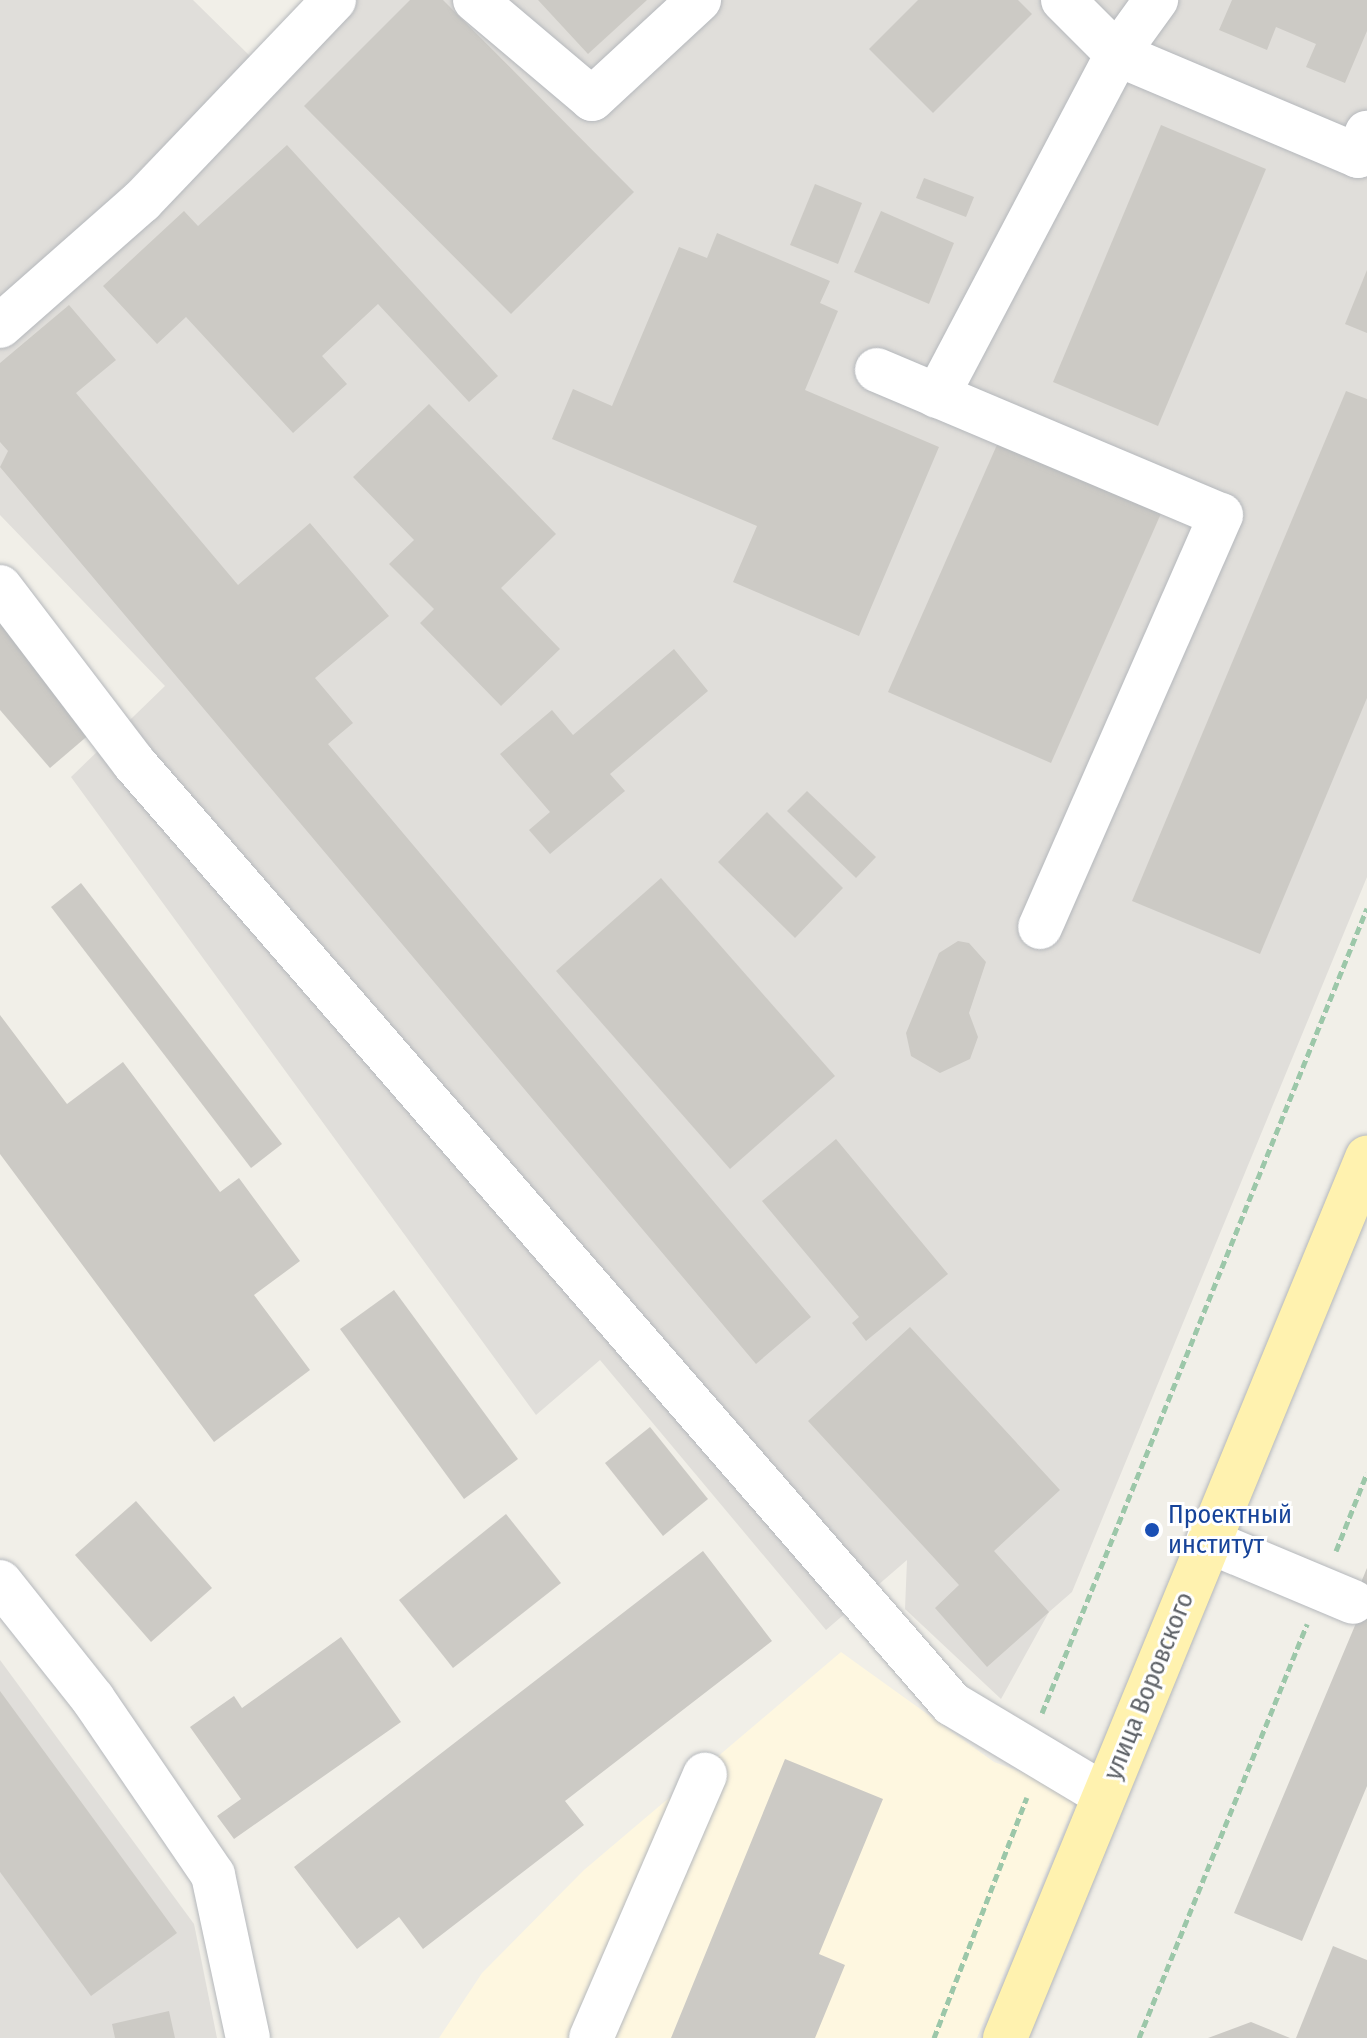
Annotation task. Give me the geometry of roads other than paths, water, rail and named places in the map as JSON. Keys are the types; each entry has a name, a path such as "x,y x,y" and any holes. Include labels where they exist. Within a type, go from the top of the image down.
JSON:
{"main road":[{"name":"улица Воровского","path":"1005,2038 1367,1158"}],"street":[{"path":"0,326 142,201 334,0"},
{"path":"475,0 592,99 699,0"},
{"path":"1063,0 1117,54 1358,156 1367,133"},
{"path":"937,396 1117,54 1156,0"},
{"path":"877,370 1221,515 1040,927"},
{"path":"0,587 134,763 952,1704 1104,1795"},
{"path":"1208,1541 1337,1596"},
{"path":"0,1582 93,1699 213,1875 248,2038"},
{"path":"591,2038 705,1775"}],"place":[{"name":"Проектный институт","path":"1152,1530"}]}
